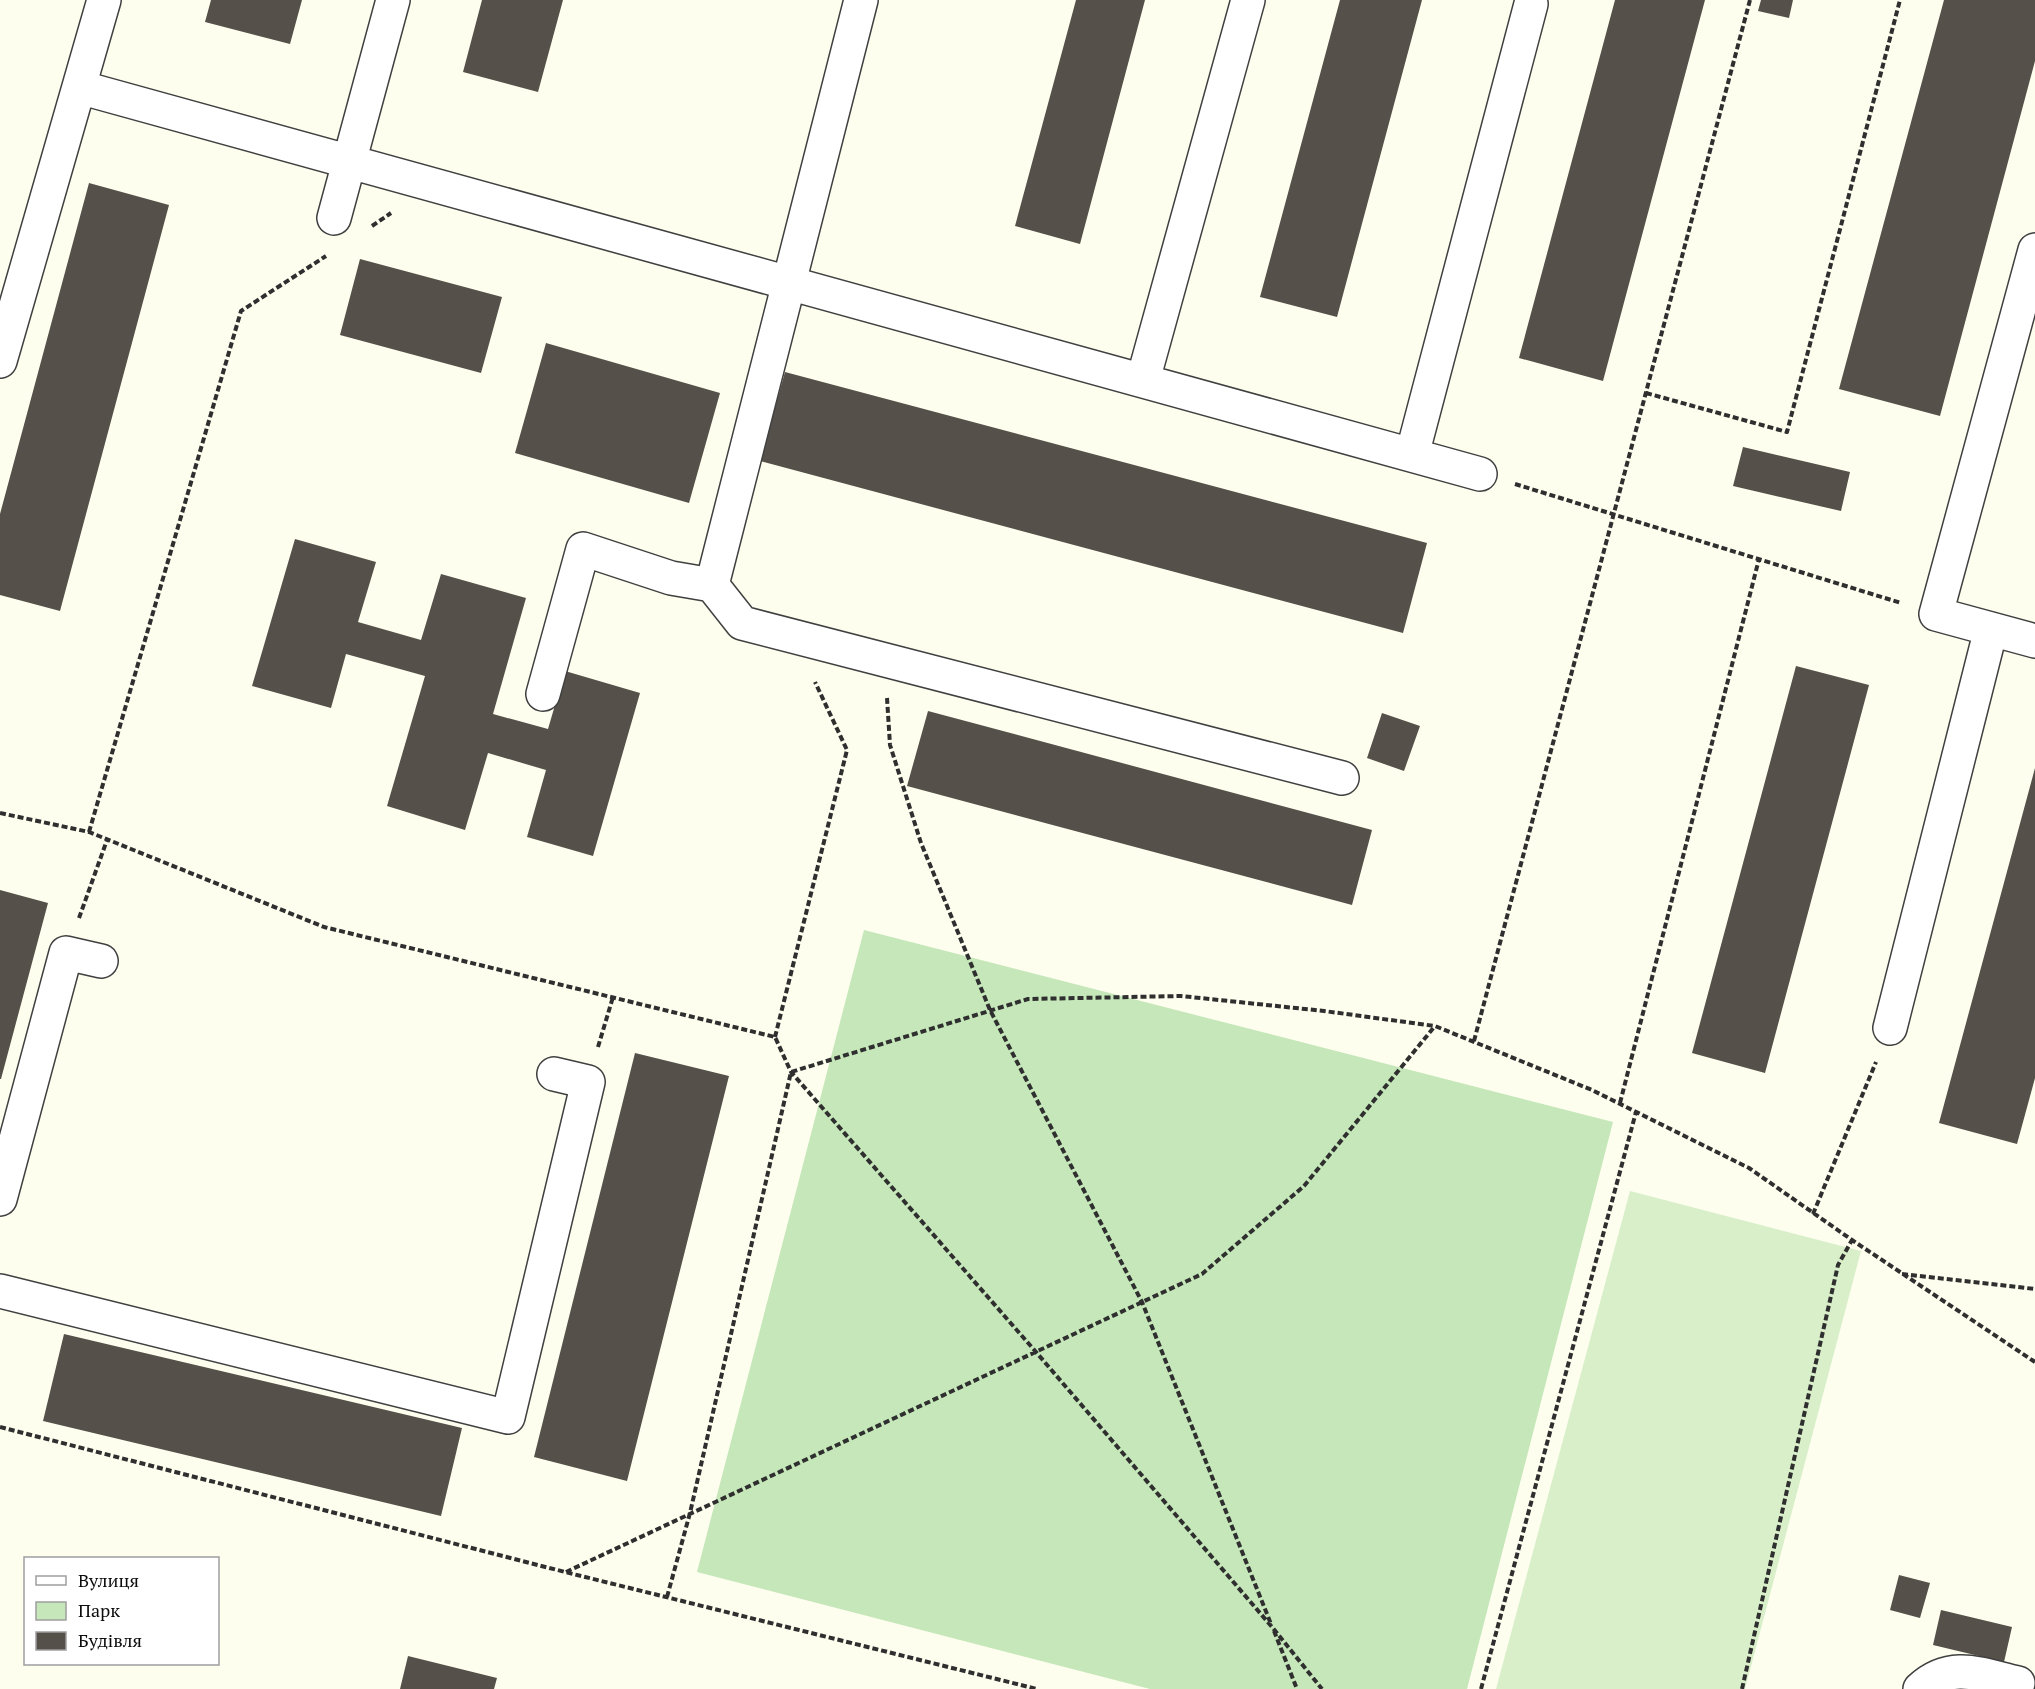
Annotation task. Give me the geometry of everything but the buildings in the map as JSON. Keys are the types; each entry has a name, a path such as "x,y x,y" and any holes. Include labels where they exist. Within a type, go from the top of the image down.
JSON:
{"lane":[{"path":"0,361 104,0"},
{"path":"334,218 393,0"},
{"path":"712,585 861,0"},
{"path":"1143,380 1248,0"},
{"path":"1412,455 1531,4"},
{"path":"79,87 1480,474"},
{"path":"2035,250 1936,614 2035,641"},
{"path":"543,694 583,549 671,578 712,585 742,623 1342,778"},
{"path":"1890,1028 1991,629"},
{"path":"0,1199 66,953 101,961"},
{"path":"0,1291 508,1417 588,1082 554,1074"},
{"path":"1920,1689 1931,1679 1962,1671 2018,1683"}],"path":[{"path":"1474,1041 1750,0"},
{"path":"1646,393 1787,432 1900,0"},
{"path":"367,229 435,185"},
{"path":"89,832 241,311 328,254"},
{"path":"1480,474 1936,614"},
{"path":"1620,1103 1759,559"},
{"path":"794,636 847,750 775,1037 791,1072 1036,1352 1272,1627 1322,1689"},
{"path":"885,659 890,745 921,843 990,1010 1142,1302 1297,1689"},
{"path":"0,813 89,832 324,927 775,1037"},
{"path":"66,953 107,840"},
{"path":"791,1072 1028,999 1181,996 1324,1011 1435,1026 1592,1089 1749,1168 1902,1274 2035,1362"},
{"path":"588,1082 613,997"},
{"path":"565,1572 1202,1274 1304,1186 1435,1026"},
{"path":"1814,1214 1890,1028"},
{"path":"667,1597 690,1513 791,1072"},
{"path":"1481,1689 1636,1112"},
{"path":"1742,1689 1838,1265 1852,1240"},
{"path":"1902,1274 2035,1289"},
{"path":"0,1427 565,1572 1037,1689"}],"green space":[{"path":"864,930 1613,1122 1467,1689 1150,1689 697,1572"},
{"path":"1630,1191 1861,1251 1745,1689 1496,1689"}]}
